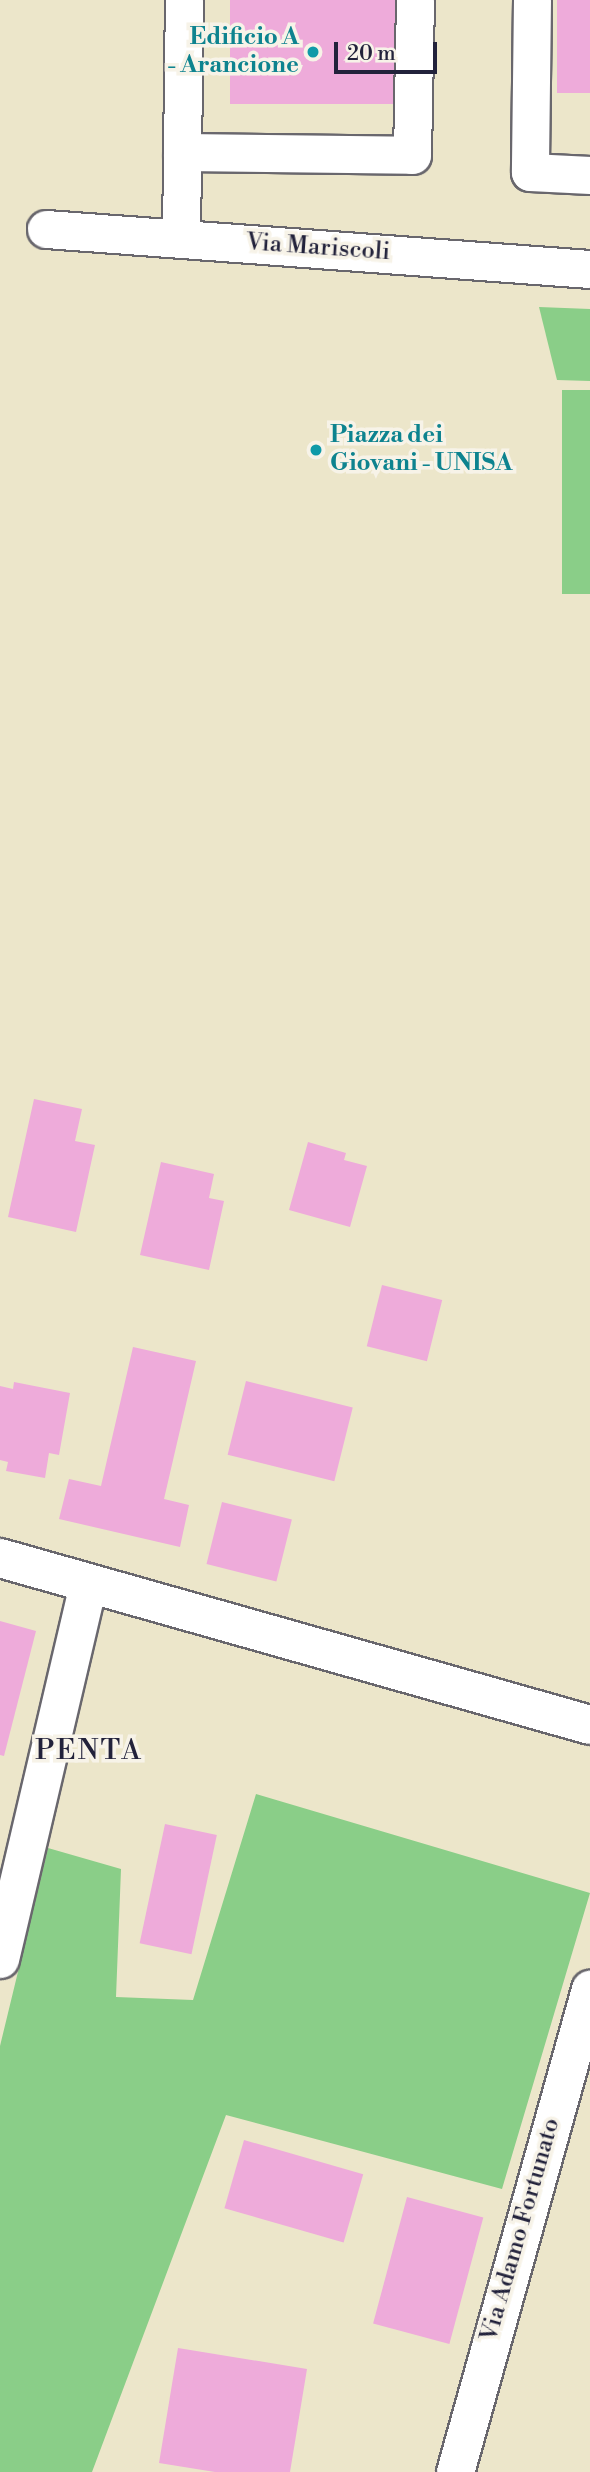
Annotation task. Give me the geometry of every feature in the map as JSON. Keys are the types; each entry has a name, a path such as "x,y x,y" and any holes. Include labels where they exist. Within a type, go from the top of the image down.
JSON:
{"street":[{"path":"181,238 184,0"},
{"path":"182,152 412,155 415,0"},
{"path":"532,0 530,172 590,175"},
{"name":"Via Mariscoli","path":"46,229 590,269"},
{"path":"0,1558 590,1725"},
{"path":"0,1959 88,1585"},
{"name":"Via Adamo Fortunato","path":"455,2472 590,1989"}],"green space":[{"path":"539,307 590,309 590,381 557,380"},
{"path":"562,390 590,390 590,594 562,594"},
{"path":"256,1794 590,1893 502,2189 226,2115 92,2472 0,2472 0,2046 48,1848 121,1869 116,1997 193,2000"}],"building":[{"name":"Edificio A - Arancione","path":"230,0 397,0 397,104 230,104"},
{"path":"557,0 590,0 590,93 557,93"},
{"path":"34,1099 82,1109 75,1141 95,1145 76,1232 8,1217"},
{"path":"308,1142 346,1153 344,1160 367,1166 350,1227 289,1210"},
{"path":"161,1162 214,1174 209,1198 224,1201 209,1270 140,1255"},
{"path":"382,1285 442,1300 427,1361 367,1346"},
{"path":"133,1347 196,1361 164,1499 189,1505 180,1547 59,1519 69,1479 101,1486"},
{"path":"246,1381 353,1408 334,1481 228,1455"},
{"path":"14,1382 70,1393 59,1455 49,1453 45,1478 6,1471 8,1462 0,1460 0,1386 13,1389"},
{"path":"222,1502 292,1519 276,1582 207,1564"},
{"path":"0,1621 36,1631 4,1756 0,1755"},
{"path":"165,1824 217,1835 191,1954 140,1943"},
{"path":"244,2140 363,2174 344,2242 224,2208"},
{"path":"407,2197 483,2217 449,2344 373,2324"},
{"path":"178,2348 307,2369 290,2472 215,2472 159,2463"}],"place":[{"name":"Edificio A - Arancione","path":"313,52"},
{"name":"Piazza dei Giovani - UNISA","path":"316,450"}],"district":[{"name":"PENTA","path":"89,1751"}]}
